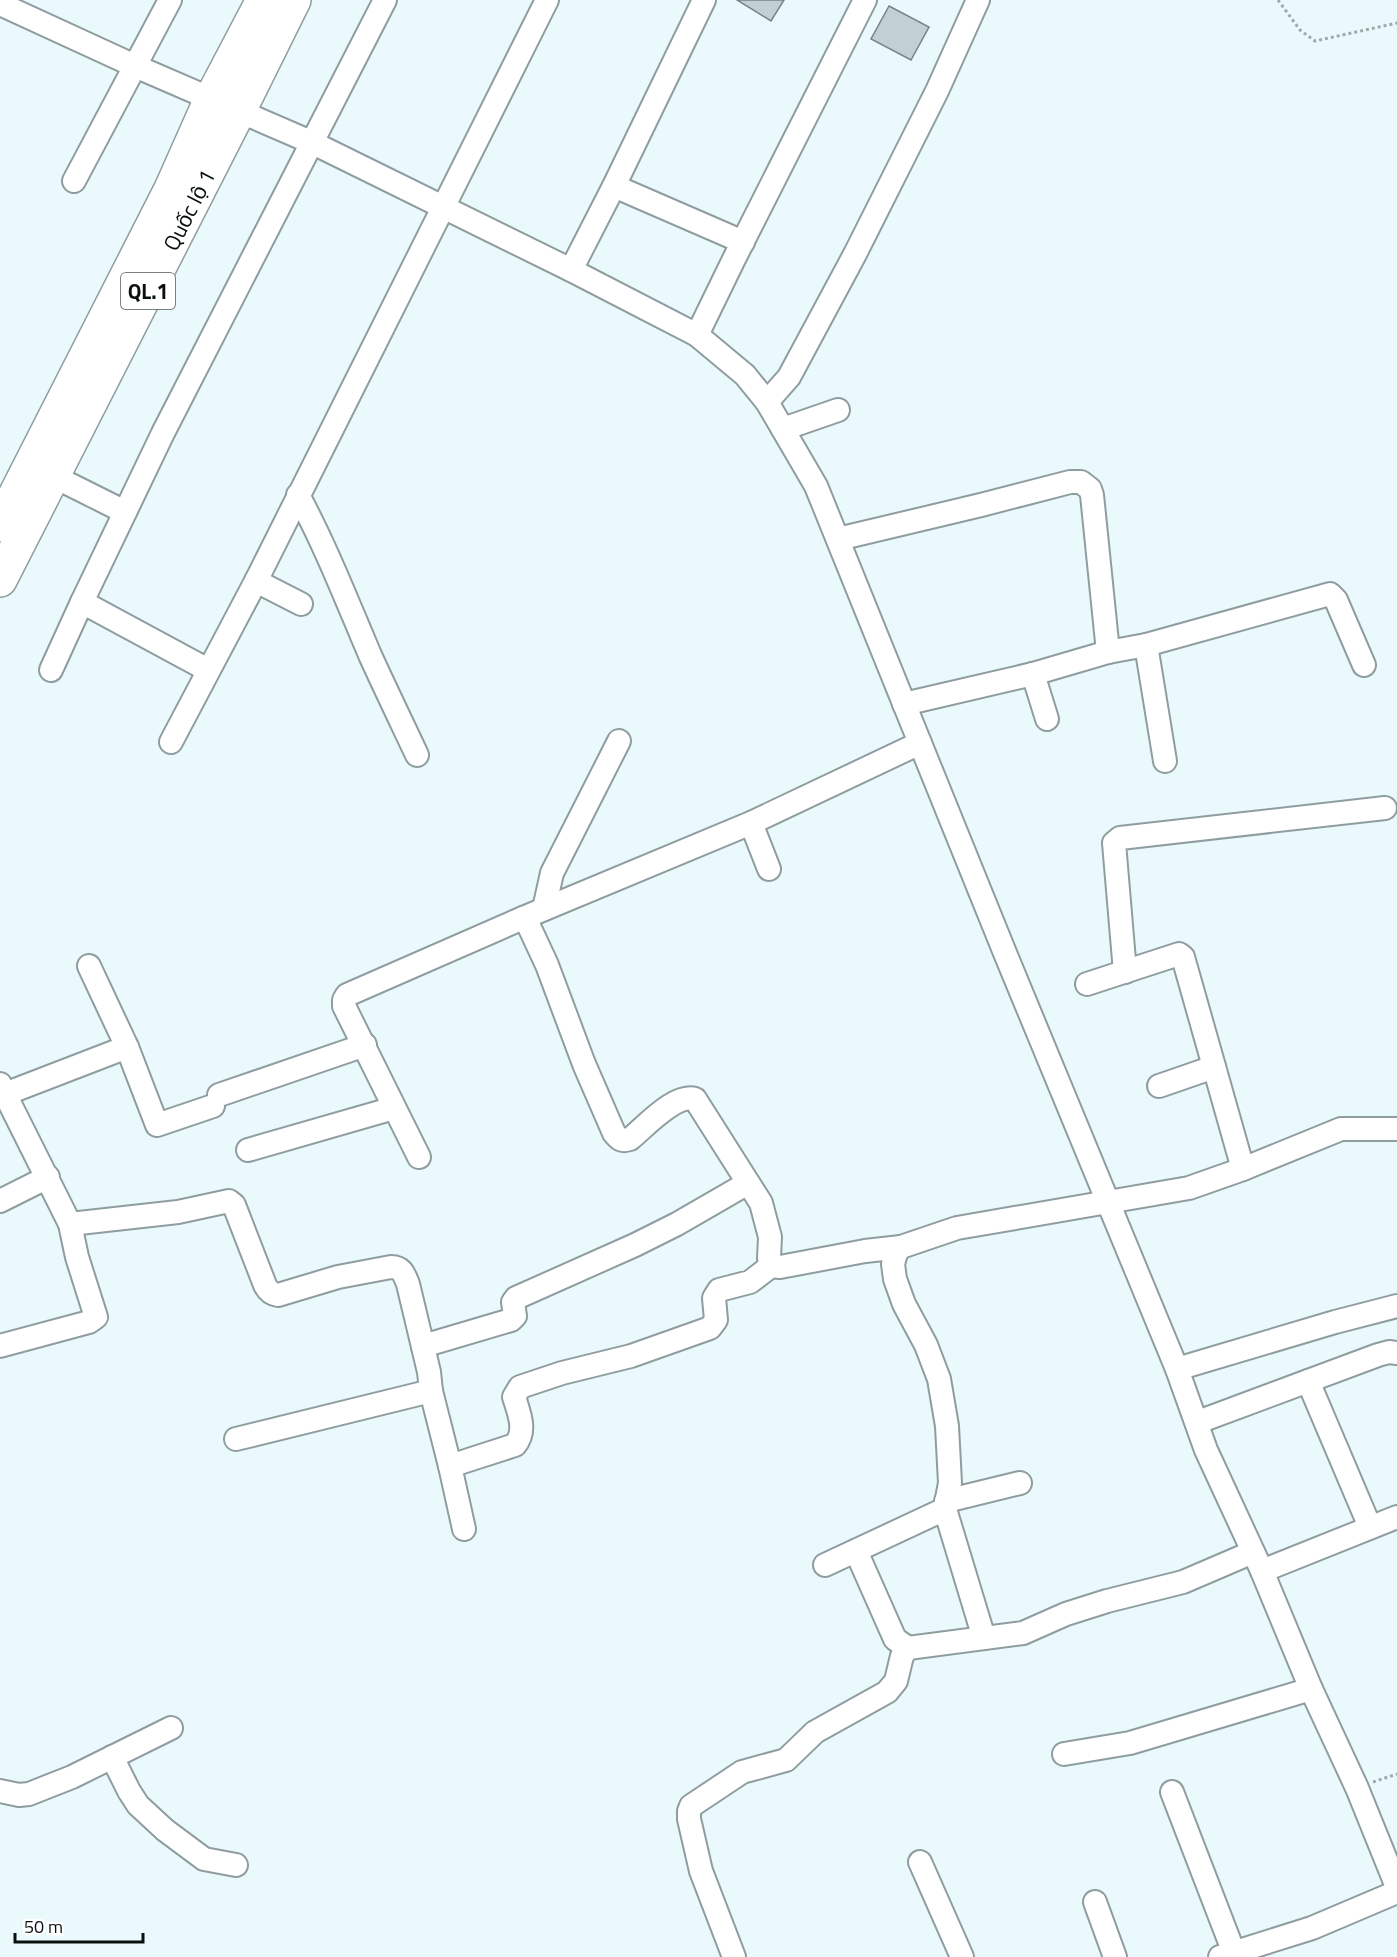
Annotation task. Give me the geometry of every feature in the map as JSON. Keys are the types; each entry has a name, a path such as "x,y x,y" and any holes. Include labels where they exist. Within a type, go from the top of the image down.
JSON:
{"highway":[{"name":"Quốc lộ 1","path":"0,580 54,476 225,105 263,0"},
{"name":"Quốc lộ 1","path":"0,525 171,189 294,0"}],"street":[{"path":"74,181 170,0"},
{"path":"51,670 163,433 384,0"},
{"path":"171,742 256,581 547,0"},
{"path":"571,270 704,0"},
{"path":"697,335 865,0"},
{"path":"767,402 789,377 855,254 937,92 978,0"},
{"path":"3,3 135,66 313,143 697,335 745,375 767,402 816,486 1177,1369 1198,1422 1206,1450 1357,1788 1397,1887"},
{"path":"614,186 743,242"},
{"path":"783,429 837,410"},
{"path":"54,476 125,512"},
{"path":"838,539 1070,482 1082,482 1090,489 1092,495 1108,652"},
{"path":"298,495 317,530 355,615 370,655 417,755"},
{"path":"256,581 301,604"},
{"path":"904,704 1033,674 1108,652 1146,645 1330,594 1336,600 1364,665"},
{"path":"82,602 208,670"},
{"path":"1146,645 1165,761"},
{"path":"1033,674 1047,719"},
{"path":"544,909 552,873 619,741"},
{"path":"419,1157 344,1006 347,995 544,909 751,823 920,743"},
{"path":"1125,972 1115,840 1384,808"},
{"path":"751,823 770,869"},
{"path":"523,918 547,965 584,1064 614,1133 623,1141 630,1139 673,1103 682,1098 695,1099 764,1209 770,1237 771,1266"},
{"path":"1087,984 1179,954 1184,957 1242,1169"},
{"path":"89,966 127,1047 157,1125 216,1100 365,1045"},
{"path":"0,1346 89,1322 95,1319 96,1315 77,1257 70,1224 3,1089 127,1047"},
{"path":"1159,1086 1214,1067"},
{"path":"248,1150 394,1108"},
{"path":"450,1466 515,1445 520,1439 521,1422 514,1397 525,1385 562,1373 631,1356 710,1328 716,1320 714,1298 719,1290 750,1282 771,1266 780,1267 865,1251 901,1247 957,1228 1189,1188 1341,1129 1397,1129"},
{"path":"0,1200 48,1176"},
{"path":"423,1346 507,1322 515,1316 513,1302 516,1298 635,1245 748,1184"},
{"path":"70,1224 178,1212 223,1201 232,1203 268,1291 278,1295 347,1275 398,1267 403,1271 408,1284 464,1529"},
{"path":"901,1247 896,1252 893,1264 896,1287 926,1345 939,1379 947,1426 950,1483 945,1505 984,1638"},
{"path":"1177,1369 1397,1306"},
{"path":"1198,1422 1378,1355 1389,1352 1397,1353"},
{"path":"1308,1381 1370,1527"},
{"path":"236,1439 431,1391"},
{"path":"825,1565 945,1505 1020,1483"},
{"path":"856,1551 895,1639 908,1648 1023,1633 1066,1614 1107,1601 1257,1561 1397,1517"},
{"path":"734,1957 701,1871 689,1819 691,1806 742,1773 786,1761 815,1731 887,1692 896,1681 902,1656 908,1648"},
{"path":"1064,1754 1130,1743 1311,1689"},
{"path":"0,1791 20,1795 30,1794 72,1777 171,1728"},
{"path":"111,1757 138,1805 165,1830 204,1858 236,1865"},
{"path":"1172,1792 1227,1955 1312,1928 1397,1893"},
{"path":"920,1862 962,1957"},
{"path":"1095,1902 1115,1957"}],"path":[{"path":"1278,0 1300,30 1315,42 1397,24"}],"building":[{"path":"737,0 784,0 771,21"},
{"path":"889,6 929,27 911,60 871,39"}]}
